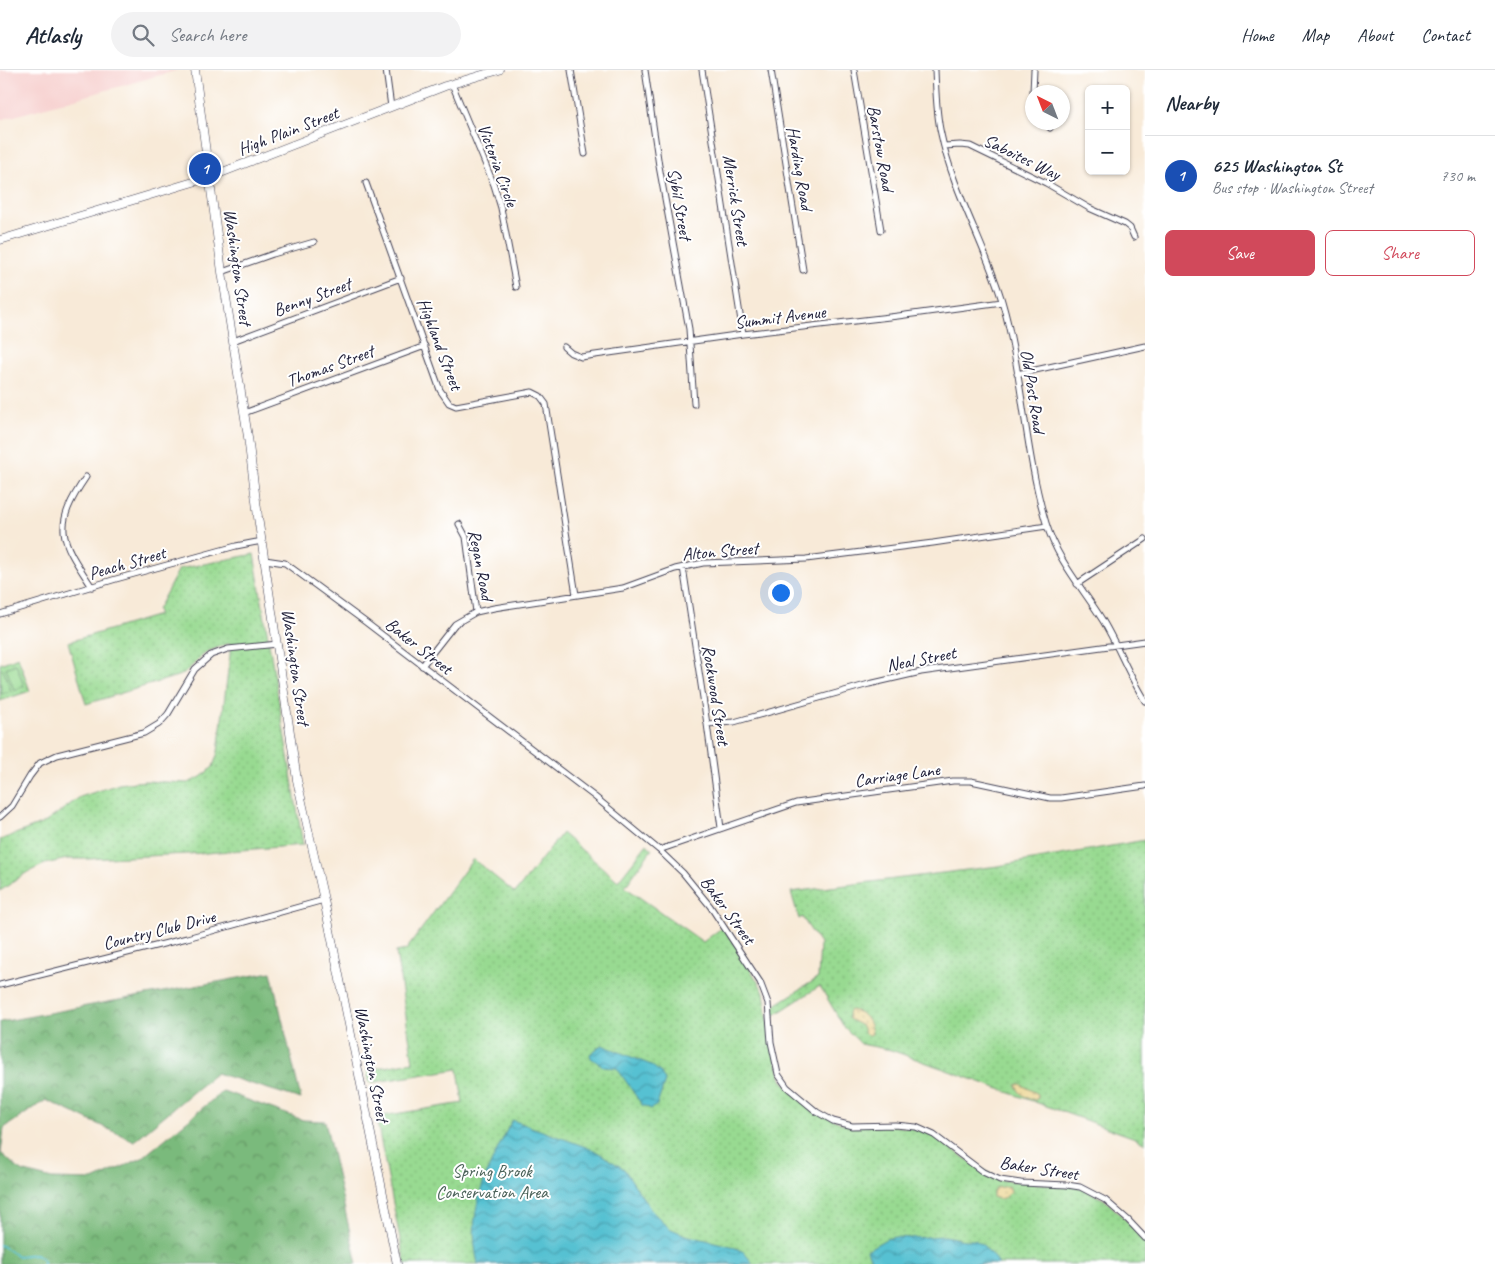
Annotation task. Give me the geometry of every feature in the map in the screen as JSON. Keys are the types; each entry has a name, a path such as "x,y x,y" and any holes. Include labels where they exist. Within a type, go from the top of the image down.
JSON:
{"main road":[{"name":"Washington Street","path":"195,70 222,272 297,780 324,900 397,1264"},
{"name":"High Plain Street","path":"0,240 210,177 452,84 496,70"}],"street":[{"path":"386,70 391,107"},
{"path":"571,70 585,154"},
{"name":"Sybil Street","path":"645,70 652,125 689,329 694,404"},
{"name":"Merrick Street","path":"702,70 742,334"},
{"name":"Harding Road","path":"771,70 803,270"},
{"name":"Barstow Road","path":"854,70 881,230"},
{"name":"Old Post Road","path":"935,70 938,114 944,146 1002,302 1017,374 1032,463 1047,526 1059,554 1102,620 1145,701"},
{"path":"1033,85 1034,70"},
{"name":"Victoria Circle","path":"452,84 494,185 501,208 516,287"},
{"name":"Saboites Way","path":"944,146 970,146 1046,183 1089,208 1125,224 1130,228 1134,237"},
{"name":"Highland Street","path":"366,183 441,393 454,407 532,392 543,399 546,404 576,595"},
{"path":"222,272 314,242"},
{"name":"Benny Street","path":"233,341 401,278"},
{"name":"Summit Avenue","path":"564,347 571,353 581,357 742,334 1002,302"},
{"name":"Thomas Street","path":"244,413 425,346"},
{"path":"1017,374 1145,346"},
{"path":"86,477 74,496 66,516 64,536 72,557 92,587"},
{"name":"Regan Road","path":"459,524 466,537 476,612"},
{"name":"Alton Street","path":"422,666 454,624 476,612 623,588 683,567 703,563 806,559 1047,526"},
{"path":"1077,584 1145,539"},
{"name":"Peach Street","path":"0,614 116,579 236,546 262,541"},
{"name":"Baker Street","path":"265,560 285,564 364,621 595,797 659,850 683,873 701,893 754,970 760,982 768,1003 771,1042 778,1074 787,1087 818,1112 833,1121 852,1126 895,1125 916,1127 934,1135 984,1172 1000,1180 1080,1187 1105,1200 1145,1238"},
{"name":"Rockwood Street","path":"683,567 721,828"},
{"name":"Neal Street","path":"707,724 734,722 869,684 921,672 1145,641"},
{"path":"0,817 12,806 40,763 56,755 144,733 159,724 168,714 195,669 211,655 228,649 278,644"},
{"name":"Carriage Lane","path":"659,850 796,803 952,781 971,782 1050,798 1145,786"},
{"name":"Country Club Drive","path":"0,985 187,938 324,900"}],"shaded area":[{"path":"0,70 178,70 0,120"}],"green space":[{"path":"254,554 303,845 206,853 67,859 45,864 26,873 0,891 0,840 46,822 80,797 119,784 145,781 188,783 201,777 213,767 218,752 230,643 206,652 184,674 86,704 68,642 159,615 157,610 179,569"},
{"path":"18,657 30,691 0,701 0,664"},
{"path":"16,664 24,686 14,690 6,668"},
{"path":"3,669 11,691 1,694 0,670"},
{"name":"Spring Brook Conservation Area","path":"562,833 618,881 647,844 652,849 625,887 703,942 724,926 764,992 771,1042 782,1080 817,1112 843,1124 886,1125 925,1130 1000,1180 1080,1187 1105,1200 1145,1238 1145,1264 405,1264 376,1117 463,1103 458,1069 369,1083 367,1070 413,1062 396,952 406,950 473,859 515,893"},
{"path":"1145,840 1145,1144 1135,1138 891,1050 861,1044 844,1027 820,986 773,1016 772,1007 818,978 820,944 802,917 799,919 791,892 998,866"},
{"path":"271,972 301,1099 216,1073 134,1141 46,1100 4,1128 1,1153 21,1171 52,1179 93,1180 142,1158 223,1091 303,1120 325,1121 357,1264 0,1264 0,1022"}],"sand":[{"path":"850,1010 859,1012 866,1017 872,1034 865,1034 862,1026 849,1019 848,1013"},
{"path":"1020,1084 1038,1094 1038,1098 1035,1100 1023,1095 1016,1085"},
{"path":"1008,1186 1010,1191 1006,1197 999,1199 993,1197 993,1192 996,1188"}],"water":[{"path":"602,1045 651,1065 661,1073 665,1081 657,1105 651,1109 642,1105 617,1068 604,1067 591,1058 590,1054"},
{"path":"512,1120 594,1150 624,1169 651,1210 669,1228 685,1235 731,1246 744,1252 753,1264 478,1264 474,1225 481,1189"},
{"path":"945,1236 975,1240 983,1245 999,1264 873,1264 867,1250 886,1239 895,1237"}],"waterway":[{"path":"0,1245 18,1256 36,1254 43,1259 43,1264"}],"place":[{"name":"625 Washington St","path":"205,169"}]}
